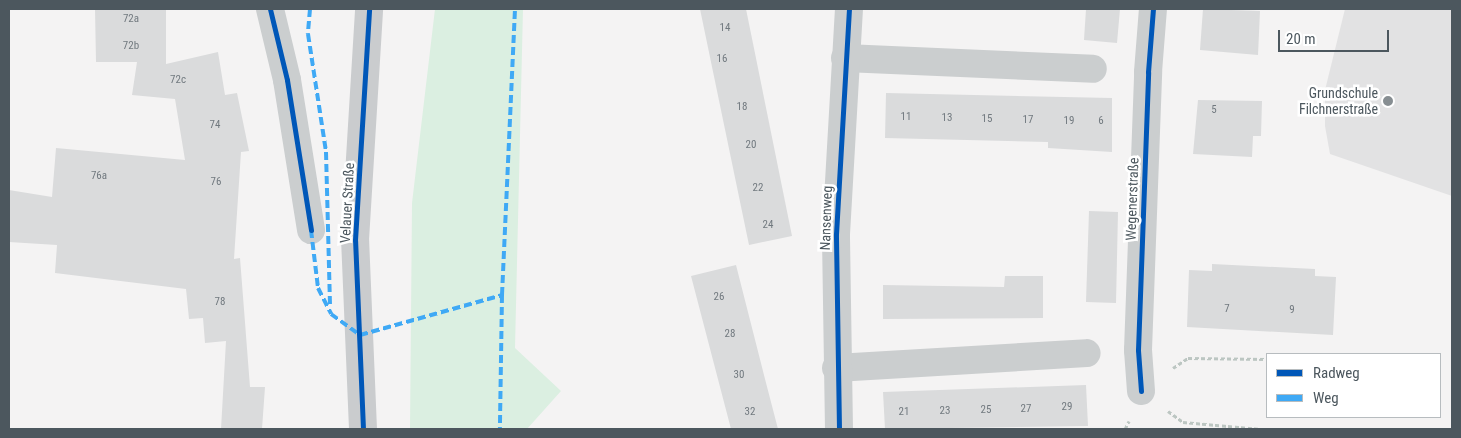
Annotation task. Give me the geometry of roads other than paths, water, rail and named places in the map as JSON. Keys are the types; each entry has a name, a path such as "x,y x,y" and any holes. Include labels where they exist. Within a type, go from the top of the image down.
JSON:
{"main road":[{"name":"Velauer Straße","path":"364,429 355,240 369,9"}],"street":[{"path":"270,9 287,80 311,230"},
{"name":"Nansenweg","path":"839,429 836,368 836,234 849,9"},
{"name":"Wegenerstraße","path":"1141,391 1139,330 1148,72 1154,9"},
{"path":"845,58 1093,69"},
{"path":"836,368 1087,353"}],"place":[{"name":"Grundschule Filchnerstraße","path":"1388,101"}]}
